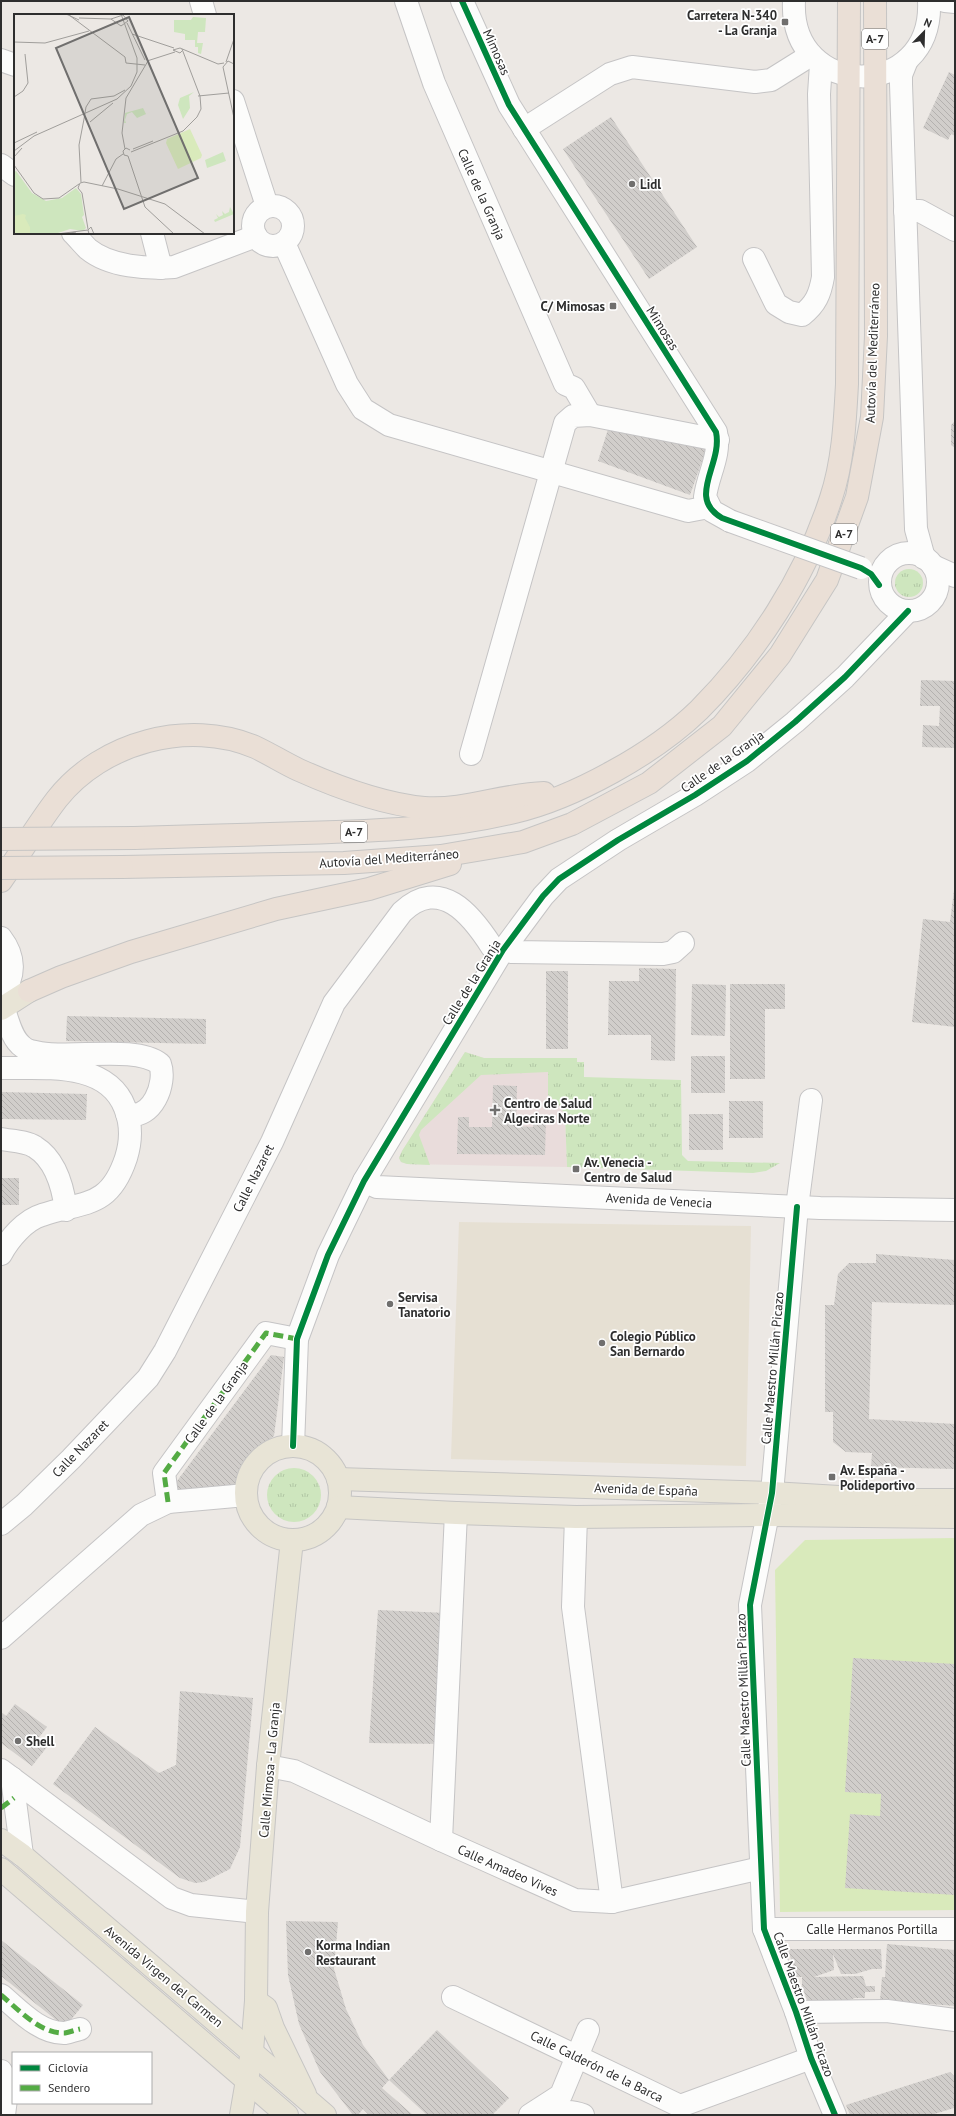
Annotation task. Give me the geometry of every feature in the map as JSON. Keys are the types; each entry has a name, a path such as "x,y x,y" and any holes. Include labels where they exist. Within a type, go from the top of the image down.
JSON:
{"highway":[{"name":"Autovía del Mediterráneo","path":"1,839 134,838 376,831 420,828 517,812 570,793 652,748 698,710 754,646 789,593 816,539 832,496 844,435 847,384 849,1"},
{"name":"Autovía del Mediterráneo","path":"1,868 344,863 441,856 523,842 572,824 649,783 722,726 780,655 827,580 857,497 872,417 876,336 874,1"},
{"path":"1,881 58,798 78,778 99,763 150,739 180,735 215,736 232,739 254,747 299,770 340,786 383,800 424,808 468,806 525,794 570,793"},
{"path":"29,990 131,952 276,909 369,889 523,842"}],"main road":[{"path":"2,1014 29,990"},
{"path":"293,1446 308,1448 321,1455 331,1466 338,1479 340,1493 338,1507 332,1520 321,1531 307,1538 292,1540 278,1538 260,1526 248,1509 246,1495 248,1480 254,1466 265,1455 278,1449 293,1446"},
{"name":"Avenida de España","path":"338,1479 772,1493 889,1500 955,1500"},
{"name":"Avenida de España","path":"338,1507 576,1517 769,1515 955,1516"},
{"name":"Calle Mimosa - La Granja","path":"241,2115 252,2051 256,2001 257,1912 268,1766 292,1540"},
{"name":"Avenida Virgen del Carmen","path":"1,1840 22,1855 252,2051 306,2107 325,2115"},
{"name":"Avenida Virgen del Carmen","path":"1,1869 287,2115"},
{"path":"227,2030 239,2026 244,2020 248,2009 256,2001 266,2008 273,2028 300,2082 306,2107"}],"street":[{"path":"201,1 205,14"},
{"name":"Calle de la Granja","path":"406,1 434,83 565,384 562,389 576,418 550,472 471,754"},
{"name":"Mimosas","path":"462,1 509,105 716,432 718,440"},
{"path":"794,1 794,12 799,35 816,60 830,70 848,76 875,76 898,67 907,60 920,44 928,26 929,1"},
{"path":"945,1 955,2"},
{"path":"1,60 14,65"},
{"path":"524,129 610,74 632,67 755,82 771,80 816,60"},
{"path":"754,260 776,304 789,312 802,315 814,306 820,293 823,277 819,94 816,60"},
{"path":"907,60 901,75 901,84 916,529 928,562 938,581 934,597"},
{"path":"234,104 267,206"},
{"path":"1,165 14,175"},
{"path":"267,206 280,206 290,214 294,227 292,234 284,244 272,246 260,241 253,231 254,219 257,213 267,206"},
{"path":"905,211 920,211 955,230"},
{"path":"74,234 89,250 112,261 138,267 161,268 174,267 256,236"},
{"path":"152,234 161,268"},
{"path":"284,244 347,384 363,409 389,425 550,472 688,510 709,507"},
{"path":"576,418 718,440 716,457 706,488 705,497 709,507 717,515 730,521 861,568 888,569 913,554 955,576"},
{"path":"916,529 909,543 888,569 885,600 899,608 922,608 934,597 955,586"},
{"name":"Calle de la Granja","path":"293,1446 297,1339 328,1255 364,1181 503,950 543,896 559,879 618,840 695,795 747,761 795,722 846,677 882,638 899,608"},
{"name":"Calle Nazaret","path":"1,1524 24,1505 148,1378 164,1351 272,1142 334,1003 402,912 411,904 421,899 446,899 463,911 481,929 492,947 503,950"},
{"path":"1,938 8,946 13,966 2,1014 14,1058 28,1068"},
{"path":"503,950 512,952 663,954 673,952 683,943"},
{"path":"2,1014 15,1038 23,1048 36,1052 57,1055 130,1055 154,1059 160,1064 163,1072 160,1088 154,1101 147,1110 141,1114 128,1114"},
{"path":"1,1068 61,1069 92,1076 108,1084 118,1095 128,1114 130,1131 130,1144 116,1181 106,1194 92,1203 40,1215 20,1229 1,1254"},
{"name":"Calle Maestro Millán Picazo","path":"811,1100 797,1207 772,1493 769,1515 750,1605 764,1929 835,2115"},
{"path":"1,1139 34,1146 50,1161 63,1186 66,1210"},
{"name":"Avenida de Venecia","path":"364,1181 377,1187 797,1207 955,1210"},
{"name":"Calle de la Granja","path":"168,1502 164,1473 266,1333 297,1339"},
{"path":"1,1638 141,1515 168,1502 246,1495"},
{"path":"441,1840 456,1513"},
{"path":"576,1517 573,1608 612,1902"},
{"name":"Calle Amadeo Vives","path":"268,1766 294,1771 441,1840 575,1900 612,1902 761,1868"},
{"path":"7,1789 172,1898 191,1905 257,1912"},
{"path":"7,1789 22,1855"},
{"name":"Calle Hermanos Portilla","path":"764,1929 955,1929"},
{"path":"1,1995 29,2018 54,2032 66,2033 80,2029"},
{"name":"Calle Calderón de la Barca","path":"453,1997 680,2106 812,2058"},
{"path":"796,2012 887,2011 955,2020"},
{"path":"530,2115 561,2095 588,2030"},
{"path":"1,2070 8,2083 4,2115"},
{"path":"557,2115 561,2112 576,2112 583,2115"}],"shaded area":[{"name":"Centro de Salud Algeciras Norte","path":"465,1052 484,1058 549,1058 548,1095 560,1106 565,1115 567,1167 407,1164 401,1162 399,1158 402,1151"},
{"name":"Colegio Público San Bernardo","path":"459,1222 751,1226 746,1466 451,1459"}],"green space":[{"path":"909,569 919,573 923,583 919,593 909,597 899,593 895,583 899,573"},
{"path":"465,1052 484,1058 577,1058 577,1062 584,1062 584,1077 681,1080 682,1155 688,1161 780,1163 766,1171 753,1173 567,1167 565,1115 560,1106 548,1095 548,1072 481,1075 421,1130 419,1135 430,1165 407,1164 401,1162 399,1158 402,1151"},
{"path":"294,1468 304,1470 313,1476 319,1485 321,1495 319,1505 313,1514 304,1520 294,1522 284,1520 275,1514 269,1505 267,1495 269,1485 275,1476 284,1470"},
{"path":"955,1538 955,1910 780,1912 775,1570 805,1540"}],"building":[{"path":"949,72 955,75 955,136 951,134 948,140 923,128"},
{"path":"611,117 697,247 649,279 563,149"},
{"path":"955,421 955,448 951,445 951,425"},
{"path":"609,426 708,444 690,495 598,461"},
{"path":"921,680 955,681 955,748 922,747 923,725 939,726 940,706 920,706"},
{"path":"954,890 955,1027 912,1022 923,919 950,922"},
{"path":"639,968 676,969 675,1061 651,1060 651,1035 608,1035 609,981 639,981"},
{"path":"546,971 568,971 568,1049 546,1049"},
{"path":"692,984 726,985 725,1036 691,1035"},
{"path":"730,984 785,984 785,1009 765,1009 765,1079 730,1079"},
{"path":"67,1016 206,1019 206,1044 66,1041"},
{"path":"691,1056 725,1056 725,1093 691,1093"},
{"path":"493,1085 517,1086 516,1126 533,1127 533,1118 546,1118 545,1155 457,1154 458,1117 469,1117 469,1127 492,1127"},
{"path":"1,1092 87,1094 86,1120 1,1119"},
{"path":"729,1101 763,1101 763,1138 729,1138"},
{"path":"689,1114 723,1114 723,1150 689,1150"},
{"path":"1,1178 19,1178 19,1205 1,1205"},
{"path":"876,1254 955,1260 955,1305 872,1302 869,1419 955,1424 955,1469 871,1467 872,1453 846,1452 833,1442 833,1412 825,1412 825,1305 834,1305 838,1274 849,1263 876,1263"},
{"path":"271,1355 284,1357 274,1436 258,1448 244,1465 239,1488 177,1493 174,1485"},
{"path":"378,1610 447,1613 442,1744 369,1743"},
{"path":"853,1658 955,1664 955,1895 845,1888 850,1814 880,1816 881,1794 845,1792"},
{"path":"180,1691 253,1698 240,1847 230,1869 204,1882 195,1883 180,1878 53,1784 95,1727 159,1773 176,1765"},
{"path":"15,1704 47,1727 37,1740 47,1747 32,1766 1,1743 1,1712 6,1716"},
{"path":"286,1921 338,1922 334,1969 346,2009 363,2045 389,2080 382,2088 413,2115 369,2115 363,2109 358,2115 353,2115 320,2072 299,2024 288,1975"},
{"path":"1,1940 83,2005 65,2027 1,1976"},
{"path":"887,1944 955,1950 955,2006 880,2000 882,1977 885,1977"},
{"path":"788,1949 881,1949 882,1969 872,1969 855,1974 841,1974 833,1954 834,1970 814,1977 863,1976 866,1986 875,1986 875,1992 865,1992 865,1998 855,1998 843,2002 808,2003 802,1986 802,1977 796,1977"},
{"path":"437,2030 509,2098 492,2115 427,2115 389,2080"},
{"path":"950,2072 955,2077 954,2108 931,2115 850,2115 846,2105"}],"marked path":[{"path":"168,1502 164,1473 266,1333 297,1339"},
{"path":"1,1808 14,1798"},
{"path":"1,1995 30,2020 47,2029 65,2033 80,2029"}],"cycle path":[{"path":"462,1 509,105 716,432 717,444 715,456 706,490 707,500 712,510 722,518 861,568 871,574 879,585"},
{"path":"293,1446 297,1339 328,1255 364,1181 503,950 543,896 559,879 618,840 695,795 747,761 795,722 845,677 908,611"},
{"path":"797,1207 772,1493 750,1605 764,1929 796,2012 811,2058 835,2115"}],"place":[{"name":"Carretera N-340 - La Granja","path":"785,22"},
{"name":"Lidl","path":"632,184"},
{"name":"C/ Mimosas","path":"613,306"},
{"name":"Centro de Salud Algeciras Norte","path":"495,1110"},
{"name":"Av. Venecia - Centro de Salud","path":"576,1169"},
{"name":"Servisa Tanatorio","path":"390,1304"},
{"name":"Colegio Público San Bernardo","path":"602,1343"},
{"name":"Av. España - Polideportivo","path":"832,1477"},
{"name":"Shell","path":"18,1741"},
{"name":"Korma Indian Restaurant","path":"308,1952"}]}
